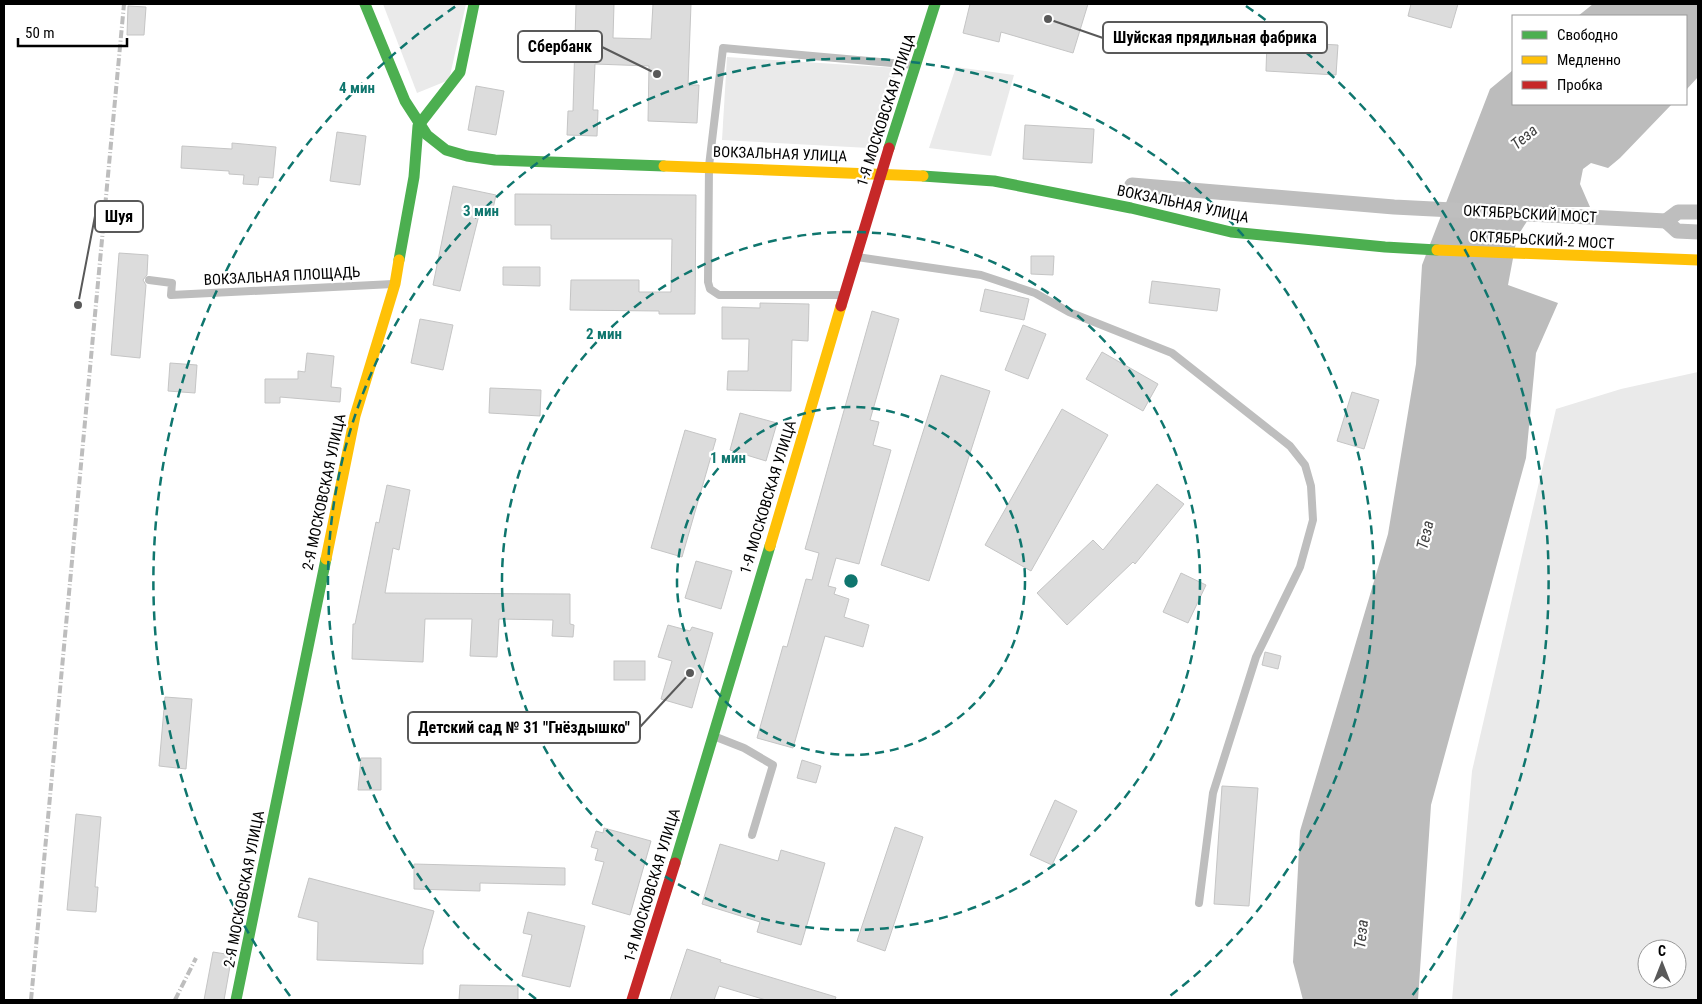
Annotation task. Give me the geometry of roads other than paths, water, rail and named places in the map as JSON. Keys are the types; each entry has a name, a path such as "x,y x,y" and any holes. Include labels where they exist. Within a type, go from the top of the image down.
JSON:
{"main road":[{"path":"365,4 418,126 460,72 474,4"},
{"name":"1-Я МОСКОВСКАЯ УЛИЦА","path":"632,1000 714,736 855,257 935,4"},
{"name":"ВОКЗАЛЬНАЯ УЛИЦА","path":"418,126 440,146 462,156 881,173 994,181 1131,208 1231,232 1385,247"},
{"name":"2-Я МОСКОВСКАЯ УЛИЦА","path":"236,1000 355,416 395,284 414,177 418,126"},
{"name":"ОКТЯБРЬСКИЙ-2 МОСТ","path":"1385,247 1698,260"}],"street":[{"name":"ОКТЯБРЬСКИЙ МОСТ","path":"1132,185 1394,207 1666,221"},
{"path":"1698,212 1678,212 1666,221 1677,231 1698,232"}],"lane":[{"path":"844,296 719,295 712,292 708,282 708,166 722,48 916,65"},
{"path":"855,257 981,275 1035,293 1069,312 1172,353 1290,446 1305,465 1313,503 1313,520 1307,546 1280,611 1256,657 1213,793 1199,903"},
{"name":"ВОКЗАЛЬНАЯ ПЛОЩАДЬ","path":"149,280 172,283 171,296 395,284"},
{"path":"714,736 744,748 773,765 752,835"}],"water":[{"path":"1593,4 1698,4 1698,77 1687,89 1687,15 1579,15"},
{"name":"Теза","path":"1512,71 1512,105 1671,105 1608,168 1591,163 1583,169 1580,184 1590,207 1536,207 1517,237 1508,285 1558,303 1536,353 1526,458 1431,805 1418,1000 1303,1000 1293,962 1300,831 1388,534 1416,364 1422,265 1490,89"}],"railway":[{"path":"31,1000 124,4"},
{"path":"175,1000 196,958"}],"place":[{"name":"Шуйская прядильная фабрика","path":"1048,19"},
{"name":"Сбербанк","path":"657,74"},
{"name":"Шуя","path":"78,305"},
{"name":"Детский сад № 31 \"Гнёздышко\"","path":"690,673"}]}
